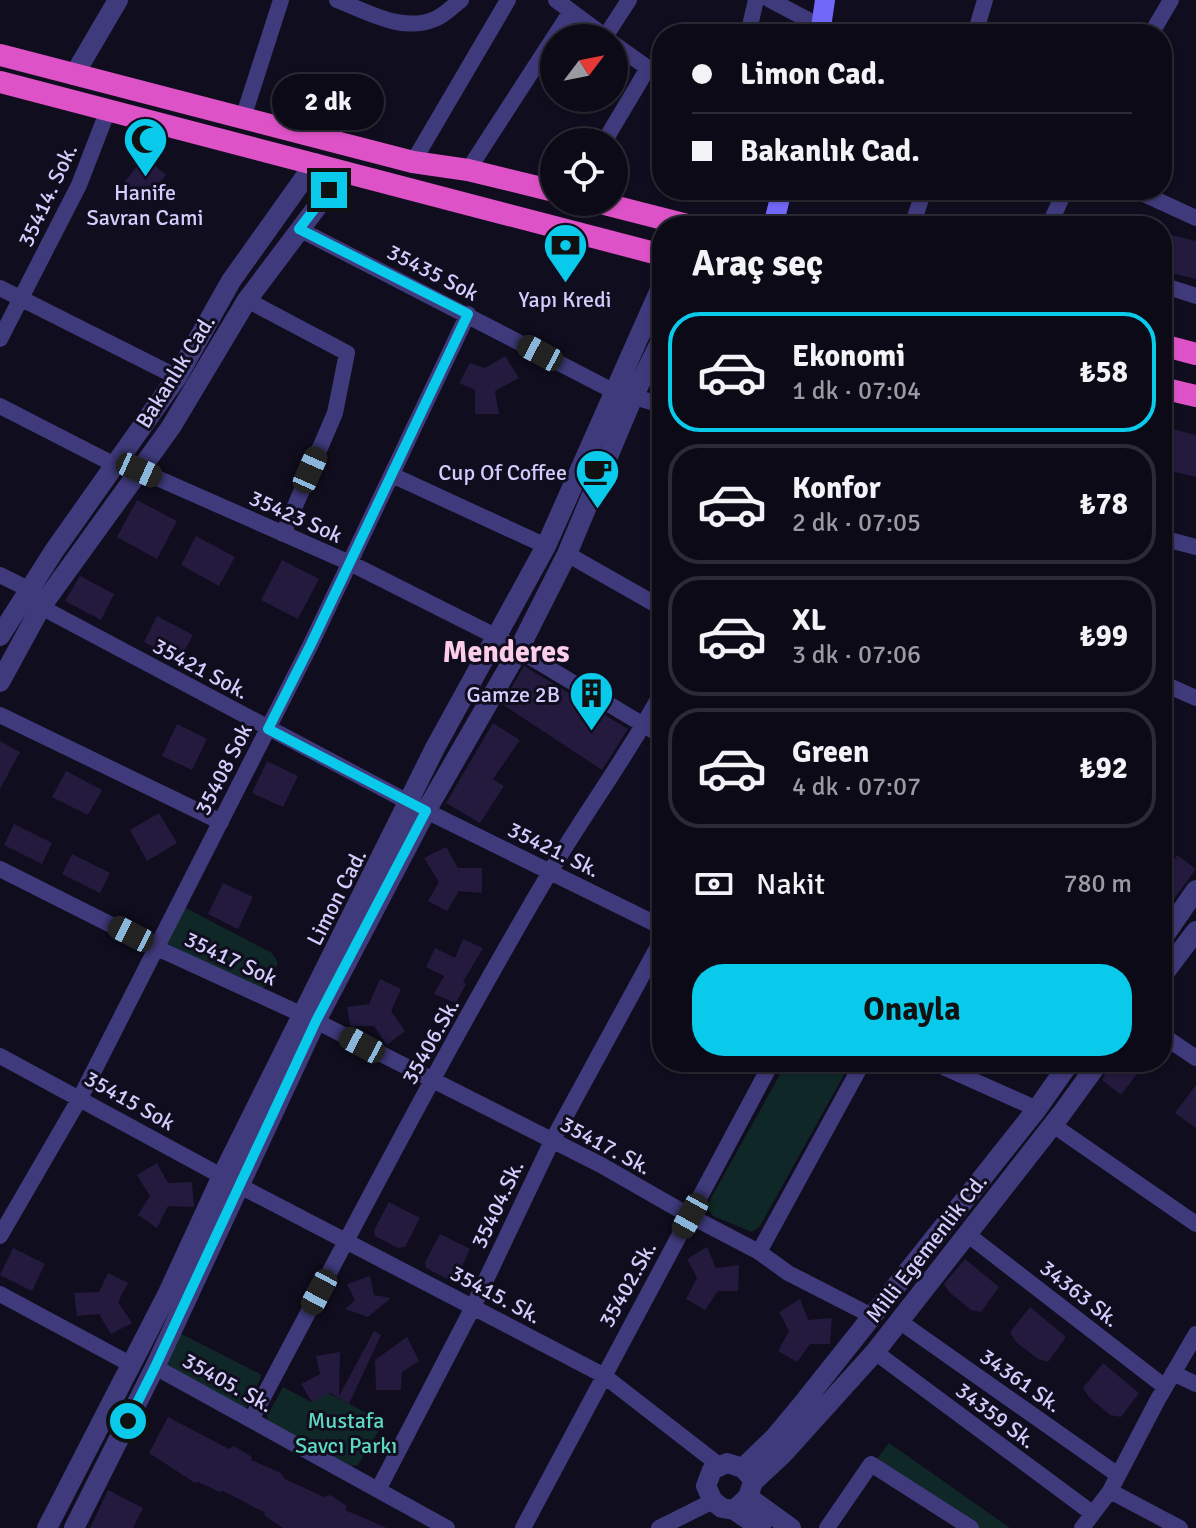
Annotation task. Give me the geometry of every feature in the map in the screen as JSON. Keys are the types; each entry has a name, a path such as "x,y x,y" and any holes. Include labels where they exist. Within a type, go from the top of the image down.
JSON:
{"highway":[{"path":"0,55 413,162 468,170 540,188"},
{"path":"0,82 652,252"},
{"path":"628,210 652,216"},
{"path":"1172,348 1196,354"},
{"path":"1172,390 1196,396"}],"main road":[{"path":"825,0 826,24"}],"street":[{"path":"74,75 118,0"},
{"path":"243,118 281,0"},
{"path":"337,0 399,24 439,18 461,0"},
{"path":"413,162 508,0"},
{"path":"556,0 589,24"},
{"path":"617,24 629,0"},
{"path":"750,24 756,0"},
{"path":"770,0 812,24"},
{"path":"978,24 985,0"},
{"path":"1157,24 1171,0"},
{"path":"468,170 571,11"},
{"path":"628,53 652,71"},
{"path":"614,128 652,77"},
{"name":"35414. Sok.","path":"0,339 79,185 108,110"},
{"name":"Bakanlık Cad.","path":"0,682 35,598 115,465 177,377 231,281 315,163"},
{"name":"Bakanlık Cad.","path":"0,636 35,598 171,427 247,300 344,171"},
{"path":"1158,200 1195,216"},
{"name":"35435 Sok","path":"299,229 613,391 652,402"},
{"path":"0,288 177,377"},
{"path":"1172,288 1196,296"},
{"path":"247,300 347,353 335,413 283,534"},
{"name":"Limon Cad.","path":"418,807 435,748 546,546 652,307"},
{"name":"35408 Sok","path":"0,1236 80,1098 221,822 350,563 468,314"},
{"name":"Limon Cad.","path":"47,1528 130,1364 230,1180 418,807 518,651 567,554 652,359"},
{"path":"0,406 115,465"},
{"name":"35423 Sok","path":"139,470 350,563 495,636 652,730"},
{"path":"392,475 546,546"},
{"path":"1172,541 1196,547"},
{"path":"567,554 652,602"},
{"name":"35421 Sok.","path":"0,575 35,598 268,729 418,807"},
{"path":"1172,687 1196,698"},
{"name":"35406.Sk.","path":"251,1420 432,1081 550,871 652,711"},
{"path":"0,715 221,822"},
{"name":"35421. Sk.","path":"418,807 652,922"},
{"name":"35417 Sok","path":"0,869 157,948 309,1018"},
{"path":"1172,910 1196,890"},
{"path":"1172,963 1196,931"},
{"name":"35404.Sk.","path":"378,1490 473,1307 552,1141 652,957"},
{"name":"35417. Sk.","path":"309,1018 601,1165 759,1252 788,1273 872,1316"},
{"path":"1172,1042 1196,1058"},
{"name":"35415 Sok","path":"1,1058 230,1180"},
{"name":"35402.Sk.","path":"523,1528 767,1072"},
{"path":"759,1252 858,1072"},
{"path":"954,1072 1037,1109"},
{"path":"761,1528 745,1489 727,1463 719,1465 707,1477 706,1486 713,1501 722,1508 745,1489 775,1437 1037,1109 1063,1072"},
{"name":"Milli Egemenlik Cd.","path":"745,1489 782,1455 875,1352 1092,1072"},
{"path":"1053,1125 1196,1224"},
{"name":"Limon Cad.","path":"74,1528 155,1367 230,1180"},
{"name":"35415. Sk.","path":"230,1180 603,1375 719,1465"},
{"name":"34363 Sk.","path":"967,1234 1169,1380 1196,1384"},
{"path":"0,1294 130,1364"},
{"name":"34361 Sk.","path":"899,1321 1118,1475"},
{"path":"1082,1528 1110,1491 1196,1334"},
{"name":"34359 Sk.","path":"875,1352 1092,1513"},
{"name":"35405. Sk.","path":"155,1367 447,1528"},
{"path":"827,1528 871,1464 971,1528"},
{"path":"745,1489 791,1528"},
{"path":"1110,1491 1180,1528"},
{"path":"659,1528 713,1501"}],"green space":[{"path":"186,908 272,953 278,963 267,985 261,989 249,985 167,943 180,909"},
{"path":"781,1072 845,1072 760,1226 752,1232 713,1216 706,1207"},
{"name":"Mustafa Savcı Parkı","path":"176,1331 262,1375 247,1407 239,1410 161,1364"},
{"name":"Mustafa Savcı Parkı","path":"283,1387 311,1402 326,1392 384,1422 358,1465 351,1466 269,1423 267,1416"},
{"path":"889,1443 1010,1528 975,1528 873,1464"}],"building":[{"name":"Hanife Savran Cami","path":"145,157 166,175 146,199 124,182"},
{"path":"1172,235 1196,241 1196,279 1172,273"},
{"path":"505,356 519,378 495,391 499,414 475,414 475,390 459,383 470,363 485,368"},
{"path":"1172,429 1196,435 1196,477 1172,471"},
{"path":"137,500 177,521 157,559 117,537"},
{"path":"196,536 235,557 219,586 181,565"},
{"path":"282,560 319,579 298,619 261,600"},
{"path":"80,576 114,594 101,620 65,601"},
{"path":"157,616 193,635 179,661 144,642"},
{"path":"524,666 628,729 602,770 502,704"},
{"path":"493,723 520,740 493,779 504,786 480,823 446,803"},
{"path":"177,724 207,739 192,770 162,756"},
{"path":"0,741 20,752 0,789"},
{"path":"267,761 298,776 283,807 252,793"},
{"path":"66,771 102,790 88,815 52,797"},
{"path":"159,813 177,843 147,861 130,830"},
{"path":"14,824 52,843 42,864 4,845"},
{"path":"446,847 458,868 482,868 482,893 459,891 447,911 428,901 439,882 424,858"},
{"path":"72,854 110,873 100,893 62,874"},
{"path":"1177,855 1196,869 1173,900 1172,900 1172,863"},
{"path":"223,883 253,897 238,929 208,914"},
{"path":"463,939 483,948 463,982 466,984 456,1003 434,994 444,976 426,967 435,948 455,958"},
{"path":"380,979 401,989 391,1011 405,1031 387,1045 374,1026 350,1026 347,1007 369,1004"},
{"path":"1106,1072 1138,1072 1121,1095 1102,1080"},
{"path":"1196,1085 1196,1128 1175,1113"},
{"path":"157,1163 168,1183 192,1182 194,1207 168,1206 157,1228 138,1215 150,1196 137,1175"},
{"path":"389,1202 420,1218 405,1247 398,1248 375,1236 374,1230"},
{"path":"440,1234 470,1249 456,1279 449,1280 426,1268 425,1262"},
{"path":"707,1247 716,1268 739,1265 738,1291 718,1291 705,1310 686,1299 697,1278 687,1259"},
{"path":"13,1248 45,1264 32,1291 0,1275"},
{"path":"965,1259 999,1287 981,1312 971,1310 944,1284"},
{"path":"108,1273 128,1283 118,1302 132,1323 111,1334 99,1314 77,1316 74,1293 99,1292"},
{"path":"370,1276 374,1295 391,1298 368,1317 345,1309 355,1300 347,1284"},
{"path":"800,1299 808,1320 832,1318 830,1344 810,1344 797,1362 778,1351 789,1331 779,1312"},
{"path":"1030,1307 1066,1337 1048,1362 1038,1359 1016,1342 1010,1332"},
{"path":"374,1331 381,1335 349,1404 330,1393 312,1402 301,1384 320,1374 316,1356 340,1352 339,1396"},
{"path":"407,1337 419,1361 402,1372 401,1390 376,1390 375,1360"},
{"path":"1103,1363 1139,1393 1121,1417 1110,1415 1083,1388"},
{"path":"168,1417 229,1449 234,1446 252,1457 251,1460 281,1473 285,1479 324,1497 330,1495 347,1506 345,1510 387,1528 283,1528 265,1516 264,1512 223,1491 195,1483 149,1453"},
{"path":"108,1490 143,1508 133,1528 90,1528"}],"place":[{"name":"Hanife Savran Cami","path":"145,178"},
{"name":"Yapı Kredi","path":"565,285"},
{"name":"Cup Of Coffee","path":"598,511"},
{"name":"Gamze 2B","path":"591,733"}],"district":[{"name":"Menderes","path":"506,652"}],"route":[{"path":"128,1421 316,1021 426,811 268,729 468,314 299,229 329,190"}]}
